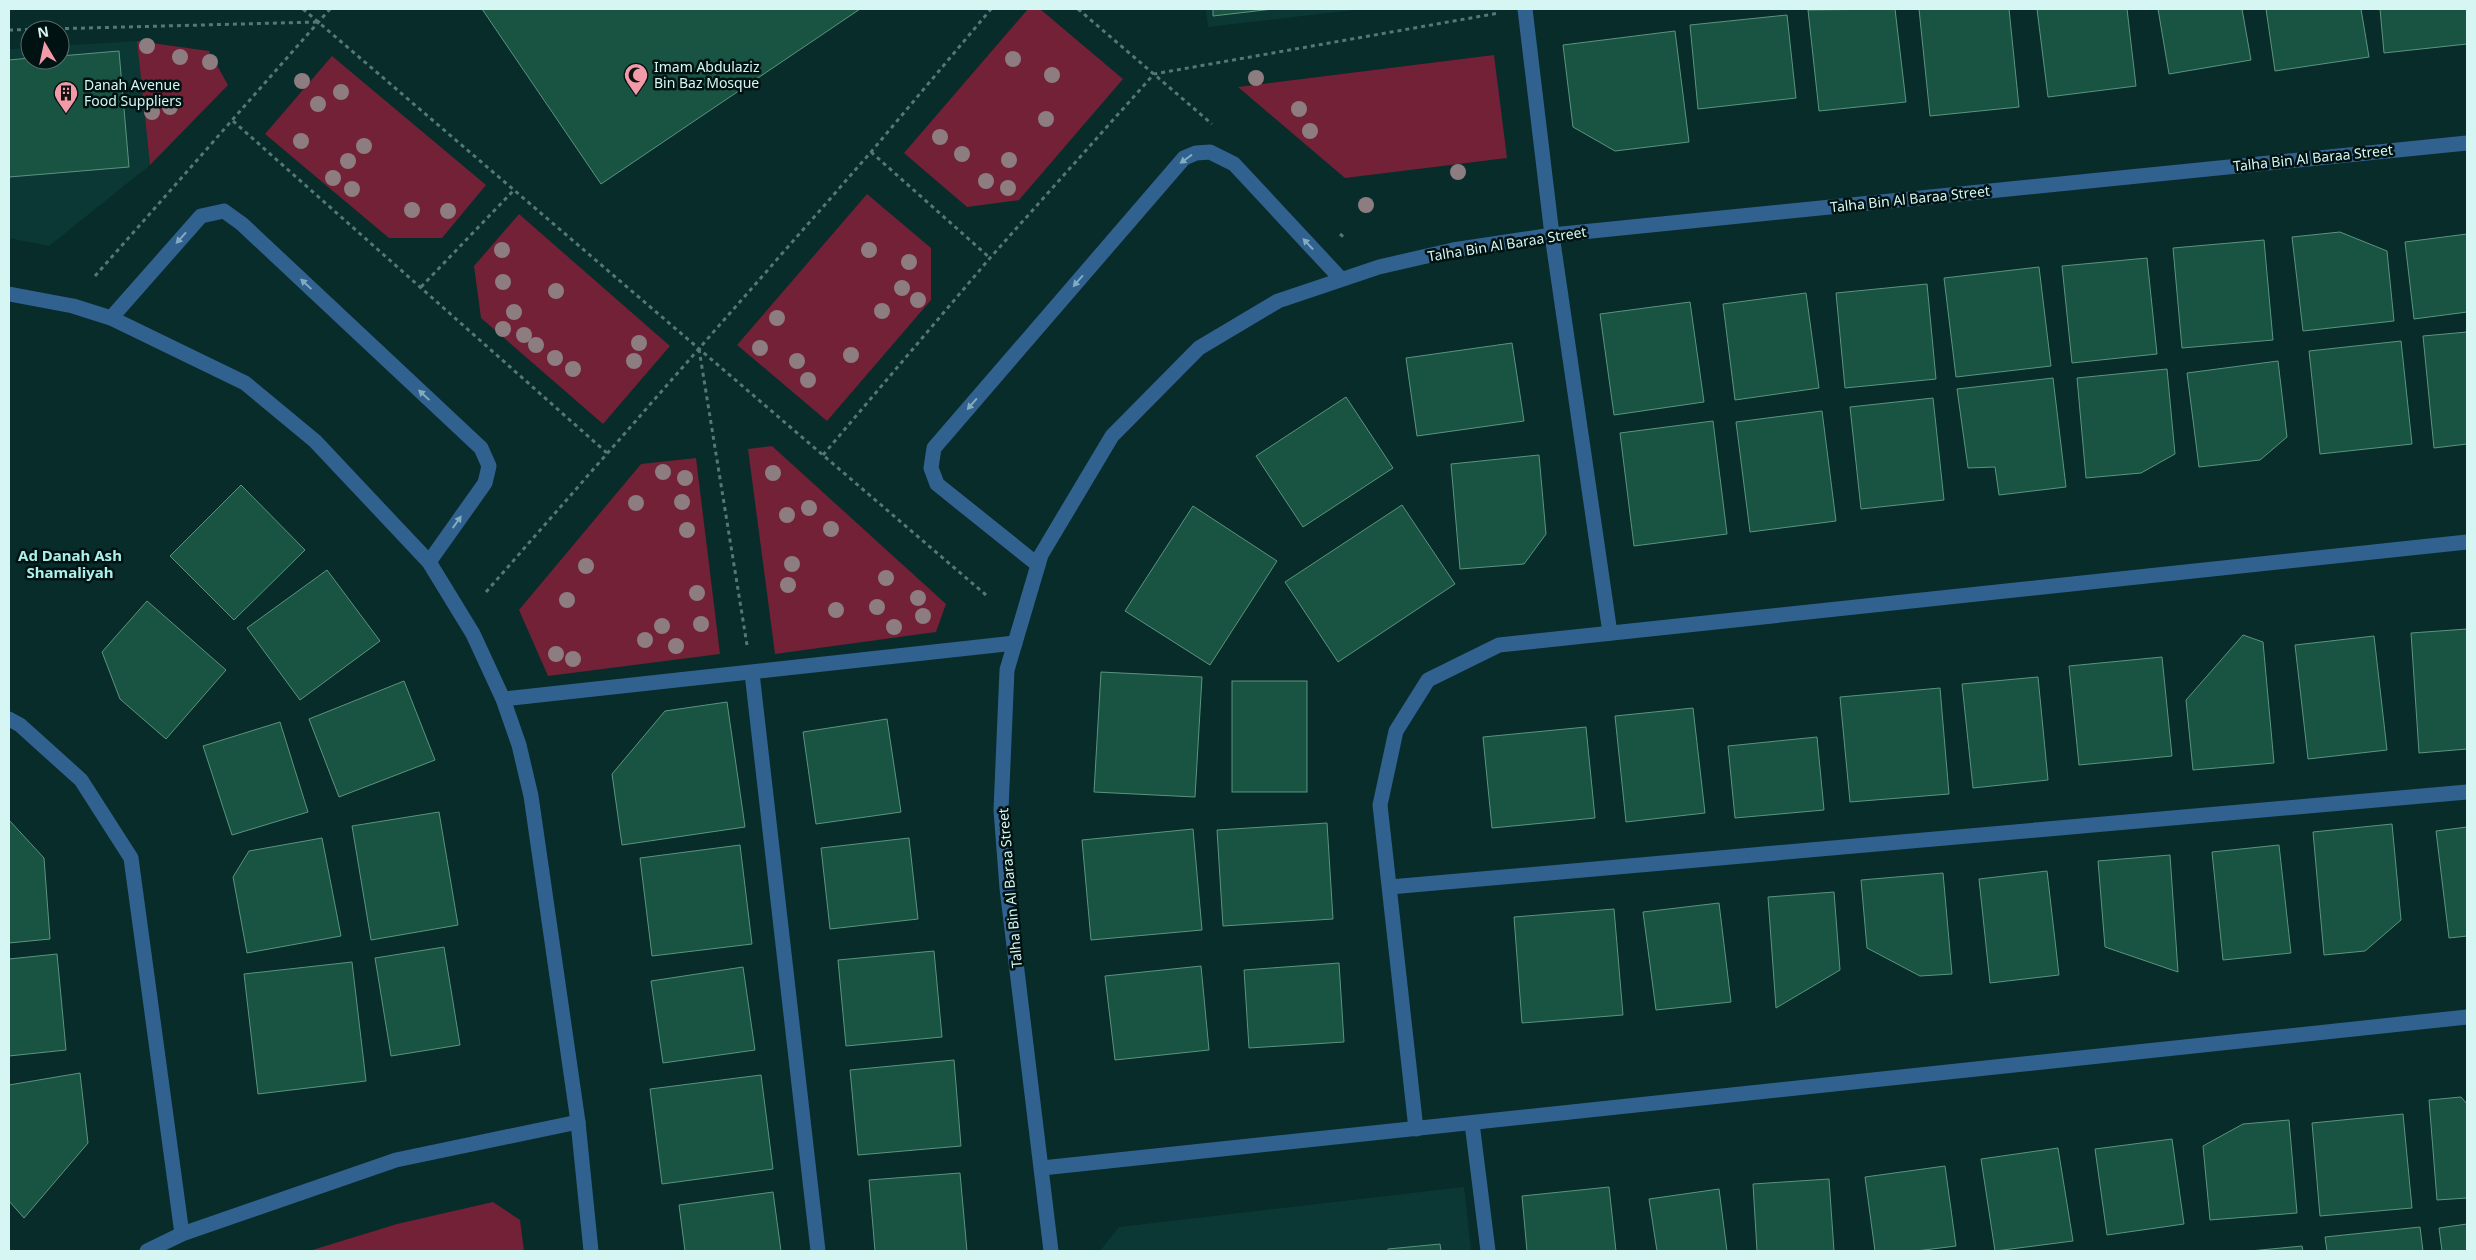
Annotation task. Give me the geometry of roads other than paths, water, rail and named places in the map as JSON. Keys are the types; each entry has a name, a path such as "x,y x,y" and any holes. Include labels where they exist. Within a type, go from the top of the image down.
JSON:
{"street":[{"path":"1525,9 1552,235 1610,633"},
{"name":"Talha Bin Al Baraa Street","path":"1051,1251 1007,888 1001,810 1007,670 1041,555 1112,436 1200,348 1278,301 1379,267 1453,250 1552,235 2467,143"},
{"path":"1038,566 937,484 931,468 934,448 1184,158 1196,152 1210,152 1234,164 1342,279"},
{"path":"111,318 201,216 224,211 242,224 481,448 489,466 484,483 429,562"},
{"path":"9,294 72,306 111,318 245,383 315,441 429,562 473,634 503,699 518,745 531,796 578,1122 591,1251"},
{"path":"1416,1129 1380,805 1396,731 1428,680 1499,645 2467,542"},
{"path":"503,699 1015,643"},
{"path":"752,673 818,1251"},
{"path":"9,719 20,725 81,780 131,858 182,1234"},
{"path":"1390,887 2467,792"},
{"path":"1042,1168 2467,1017"},
{"path":"147,1251 182,1234 396,1160 578,1122"},
{"path":"1472,1123 1488,1251"}],"place":[{"name":"Imam Abdulaziz Bin Baz Mosque","path":"636,96"},
{"name":"Danah Avenue Food Suppliers","path":"66,114"}],"district":[{"name":"Ad Danah Ash Shamaliyah","path":"70,564"}]}
